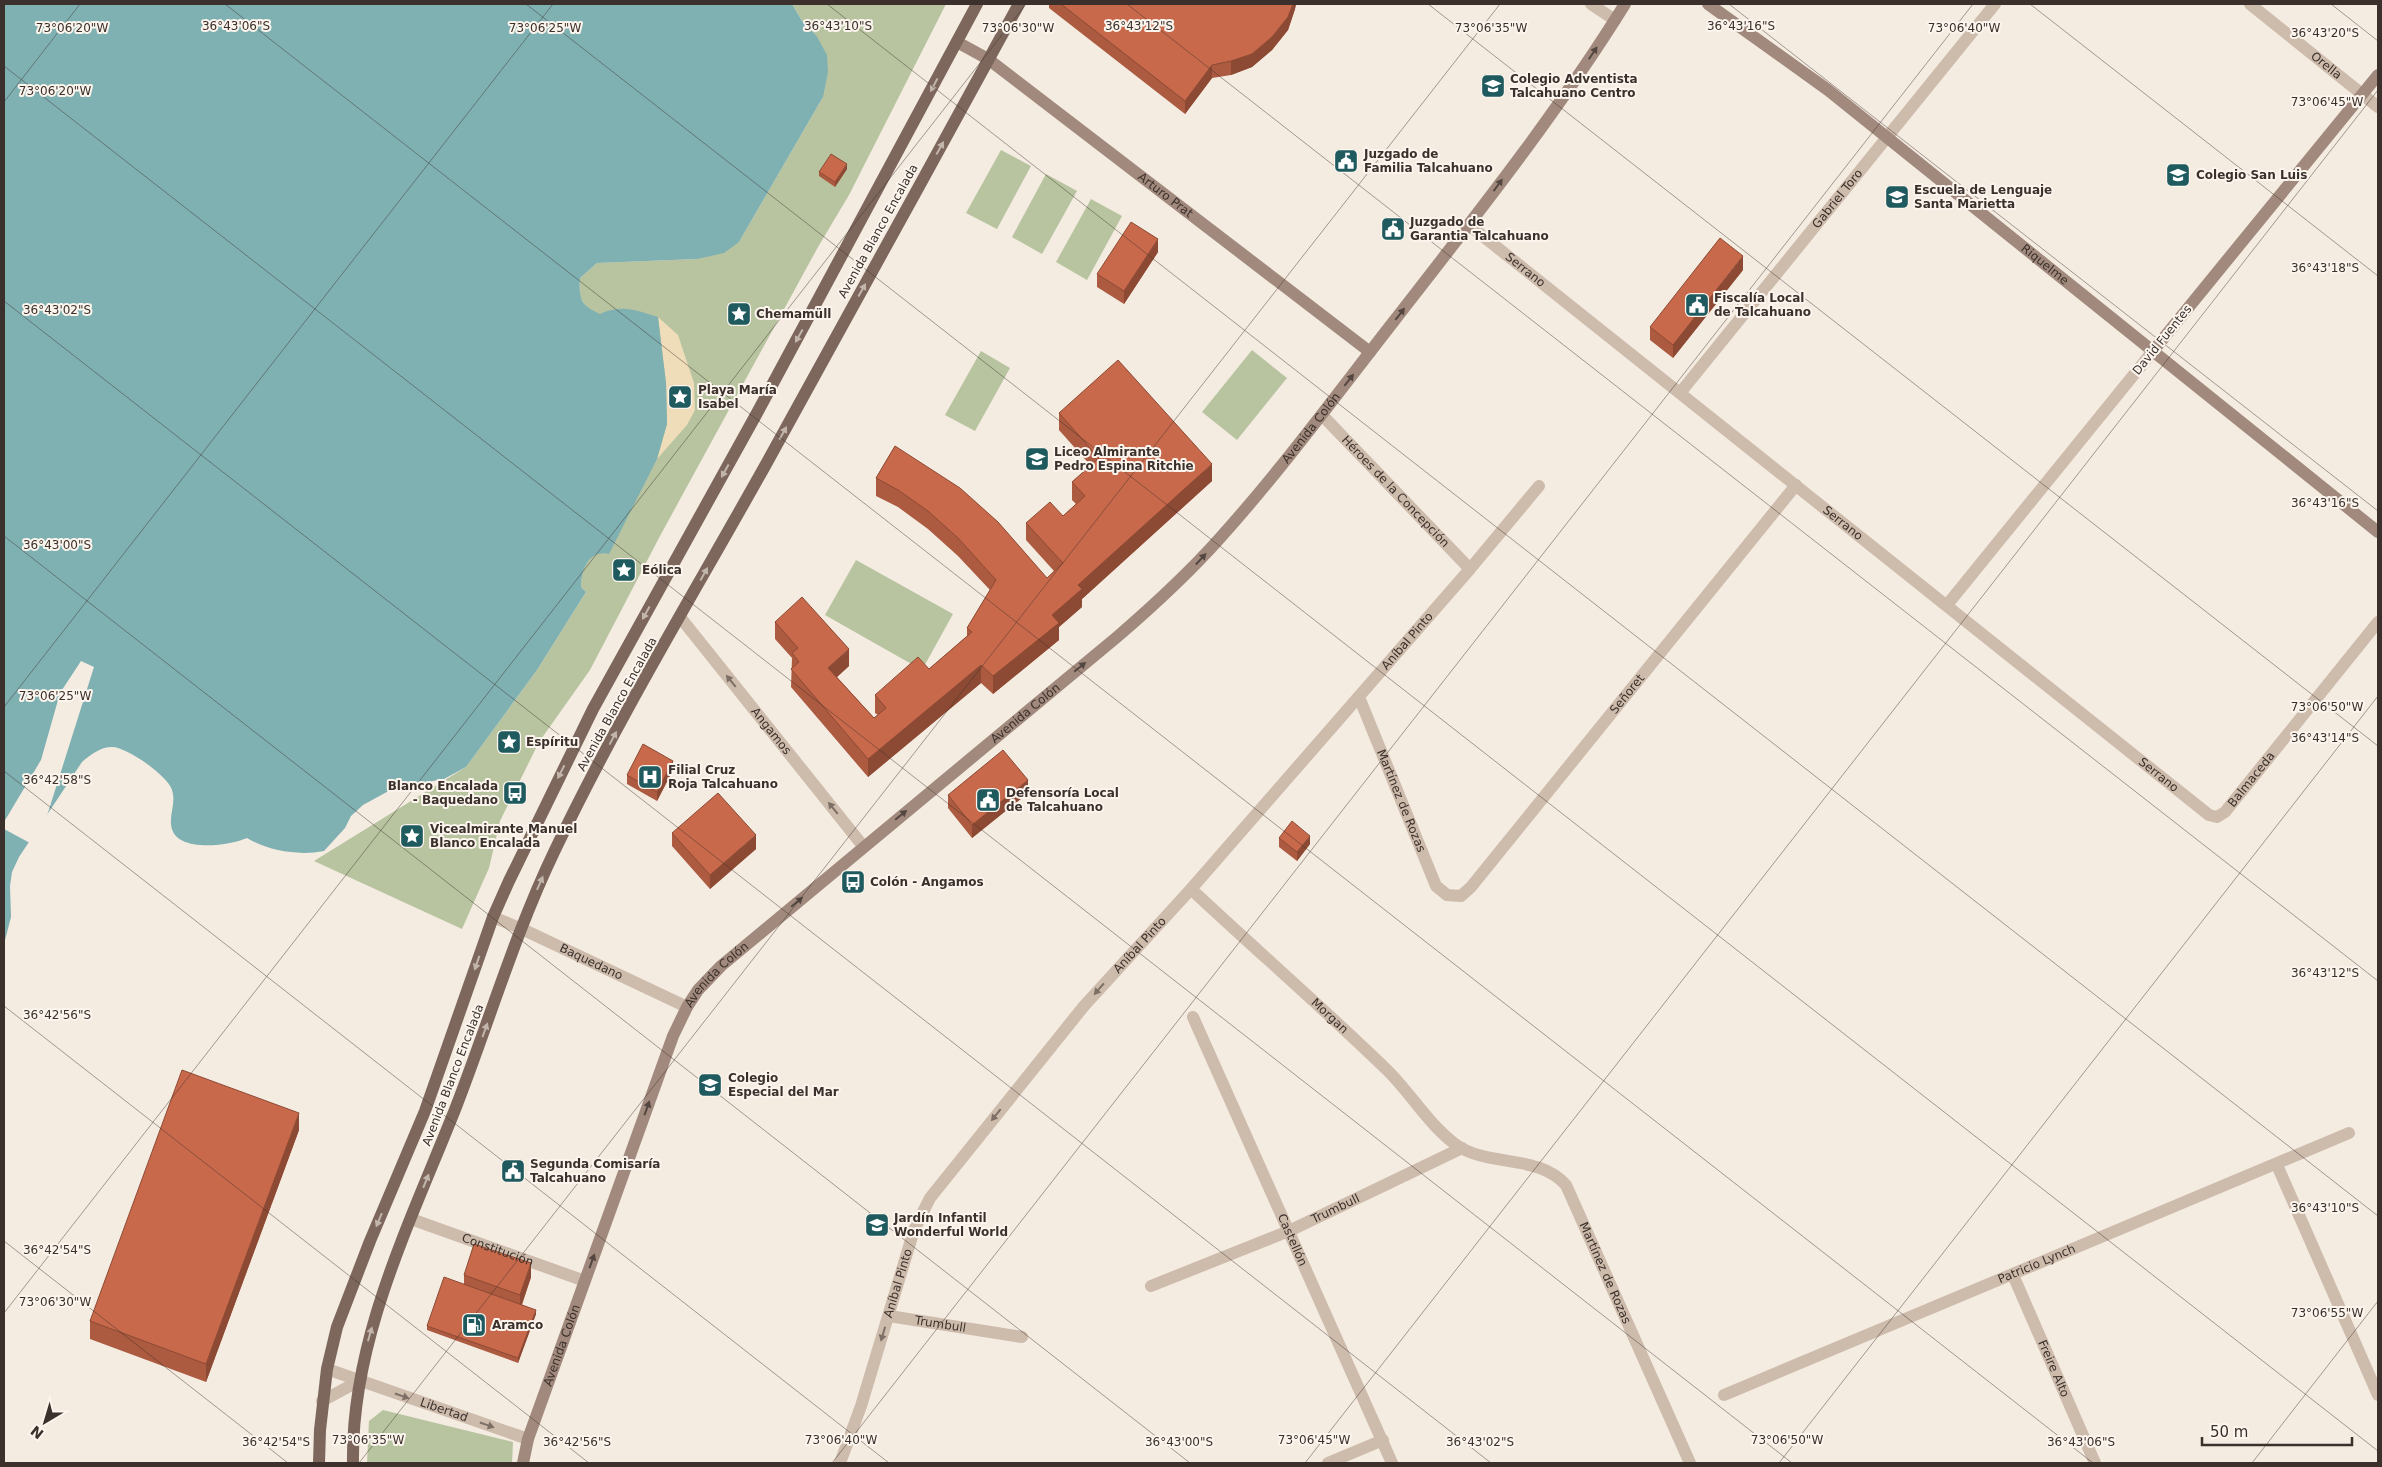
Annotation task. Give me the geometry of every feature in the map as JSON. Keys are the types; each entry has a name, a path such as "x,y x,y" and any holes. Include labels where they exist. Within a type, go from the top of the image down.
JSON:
{"main road":[{"name":"Avenida Blanco Encalada","path":"319,1463 322,1401 337,1327 432,1092 493,917 526,844 593,709 762,404 977,4"},
{"name":"Avenida Blanco Encalada","path":"354,1463 355,1413 359,1381 370,1332 542,879 631,703 1019,4"},
{"name":"Avenida Colón","path":"523,1463 528,1439 673,1036 687,1007 698,990 721,966 863,846 1154,605 1220,538 1322,415 1469,225 1550,114 1625,4"},
{"name":"Riquelme","path":"1708,4 1786,59 1886,137 2378,532"},
{"name":"Arturo Prat","path":"956,42 988,59 1370,352"},
{"name":"David Fuentes","path":"2153,351 2378,75"}],"street":[{"path":"1591,4 1615,20"},
{"name":"Gabriel Toro","path":"1680,393 1995,4"},
{"name":"Orella","path":"2250,4 2378,107"},
{"name":"Serrano","path":"1469,225 2210,815 2218,817"},
{"name":"David Fuentes","path":"1946,605 2153,351"},
{"name":"Héroes de la Concepción","path":"1322,415 1470,569"},
{"name":"Señoret","path":"1454,897 1467,892 1796,485"},
{"name":"Aníbal Pinto","path":"840,1463 861,1406 914,1230 930,1198 1068,1024 1191,889 1470,569 1539,486"},
{"name":"Angamos","path":"680,617 863,846"},
{"name":"Balmaceda","path":"2218,817 2225,812 2378,622"},
{"name":"Martínez de Rozas","path":"1359,696 1436,886 1440,892 1454,897"},
{"name":"Morgan","path":"1191,889 1390,1073 1443,1134 1462,1148"},
{"name":"Baquedano","path":"493,917 522,928 687,1007"},
{"name":"Castellón","path":"1193,1017 1392,1463"},
{"name":"Patricio Lynch","path":"1724,1394 2277,1165 2349,1133"},
{"name":"Martínez de Rozas","path":"1462,1148 1541,1167 1558,1176 1566,1185 1690,1463"},
{"name":"Trumbull","path":"1151,1286 1289,1231 1462,1148"},
{"path":"2277,1165 2378,1395"},
{"name":"Constitución","path":"412,1219 585,1281"},
{"name":"Freire Alto","path":"2012,1275 2095,1463"},
{"name":"Trumbull","path":"889,1316 1022,1337"},
{"name":"Libertad","path":"327,1369 528,1439"},
{"path":"322,1401 359,1381"},
{"path":"1328,1463 1383,1440"}],"green space":[{"path":"792,4 946,4 849,195 818,247 660,536 590,670 539,742 500,821 489,868 462,929 314,861 466,767 537,670 586,592 581,587 583,571 588,561 602,552 655,462 587,308 580,297 580,278 597,263 697,259 739,242 823,97 816,35 802,21"},
{"path":"1001,150 1031,166 997,229 966,213"},
{"path":"1046,174 1077,191 1042,254 1012,237"},
{"path":"1091,199 1122,216 1087,280 1056,262"},
{"path":"1252,350 1287,378 1237,440 1202,412"},
{"path":"981,351 1010,368 975,431 945,415"},
{"path":"856,560 953,614 922,670 825,615"},
{"path":"383,1410 513,1442 512,1463 367,1463 369,1421"}],"sand":[{"name":"Playa María Isabel","path":"658,317 678,335 694,383 695,410 687,425 657,459 667,424 666,383"}],"water":[{"path":"4,4 792,4 802,21 816,35 827,55 828,72 823,97 739,242 724,253 697,259 597,263 580,278 582,300 593,311 600,314 615,309 629,309 658,317 666,383 667,424 657,459 609,554 602,553 591,558 585,568 581,581 581,587 586,592 537,670 466,767 444,779 394,788 363,805 351,816 345,828 324,851 294,853 264,846 247,838 216,845 191,844 181,840 174,834 171,824 173,795 169,784 163,777 137,757 119,748 108,747 99,750 82,762 19,857 12,872 10,886 11,917 4,944"}],"pier":[{"path":"81,661 94,667 46,819 30,843 4,829 4,822 41,760 60,693"}],"building":[{"path":"1061,4 1293,4 1288,17 1272,37 1252,54 1212,65 1185,101"},
{"path":"831,154 847,164 835,182 819,172"},
{"path":"1131,222 1158,239 1124,291 1097,274"},
{"name":"Fiscalía Local de Talcahuano","path":"1720,238 1743,256 1673,345 1650,327"},
{"path":"1118,360 1212,464 1078,585 1082,589 1052,615 1059,623 993,676 981,665 868,759 791,669 799,662 792,653 798,648 775,622 802,597 849,649 828,668 874,718 886,708 875,695 918,657 929,669 972,632 967,628 996,580 958,538 928,511 898,490 876,478 895,446 960,488 998,522 1047,578 1063,563 1026,523 1050,502 1063,516 1085,496 1072,482 1099,458 1059,413"},
{"name":"Filial Cruz Roja Talcahuano","path":"643,744 673,761 657,792 627,775"},
{"name":"Defensoría Local de Talcahuano","path":"1003,750 1028,780 972,825 948,795"},
{"path":"718,793 756,835 710,875 672,833"},
{"path":"1292,821 1310,836 1297,852 1279,838"},
{"path":"182,1070 299,1113 206,1364 90,1321"},
{"path":"474,1244 531,1263 520,1295 464,1275"},
{"path":"444,1277 536,1310 518,1358 427,1326"}],"place":[{"name":"Colegio Adventista Talcahuano Centro","path":"1493,86"},
{"name":"Juzgado de Familia Talcahuano","path":"1346,161"},
{"name":"Colegio San Luis","path":"2178,175"},
{"name":"Escuela de Lenguaje Santa Marietta","path":"1897,197"},
{"name":"Juzgado de Garantia Talcahuano","path":"1393,229"},
{"name":"Fiscalía Local de Talcahuano","path":"1697,305"},
{"name":"Chemamüll","path":"739,314"},
{"name":"Playa María Isabel","path":"680,397"},
{"name":"Liceo Almirante Pedro Espina Ritchie","path":"1037,459"},
{"name":"Eólica","path":"624,570"},
{"name":"Espíritu","path":"509,742"},
{"name":"Filial Cruz Roja Talcahuano","path":"650,777"},
{"name":"Blanco Encalada - Baquedano","path":"515,793"},
{"name":"Defensoría Local de Talcahuano","path":"988,800"},
{"name":"Vicealmirante Manuel Blanco Encalada","path":"412,836"},
{"name":"Colón - Angamos","path":"853,882"},
{"name":"Colegio Especial del Mar","path":"710,1085"},
{"name":"Segunda Comisaría Talcahuano","path":"513,1171"},
{"name":"Jardín Infantil Wonderful World","path":"877,1225"},
{"name":"Aramco","path":"474,1325"}]}
